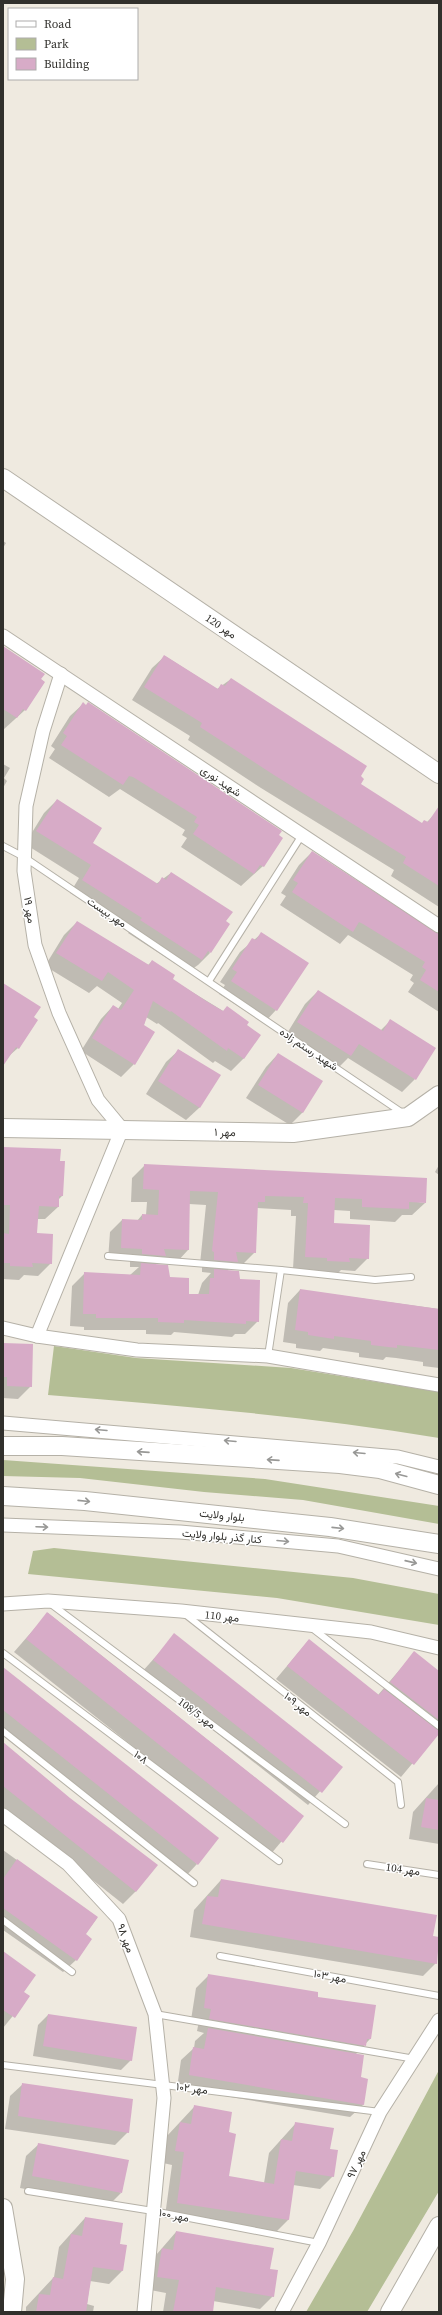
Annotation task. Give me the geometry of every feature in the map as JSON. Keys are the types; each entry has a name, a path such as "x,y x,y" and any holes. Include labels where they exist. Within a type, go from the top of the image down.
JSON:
{"street":[{"name":"مهر 120","path":"3,478 439,774"},
{"name":"شهید نوری","path":"3,636 439,926"},
{"name":"مهر ۱۹","path":"61,674 43,732 26,806 24,871 35,945 59,1013 98,1100 122,1129"},
{"name":"مهر ۱","path":"3,1128 293,1133 408,1117 439,1095"},
{"path":"37,1336 122,1129"},
{"path":"3,1328 37,1336 137,1350 268,1356 439,1385"},
{"path":"3,1423 240,1442 398,1457 439,1467"},
{"path":"3,1446 62,1446 340,1464 380,1469 439,1485"},
{"name":"بلوار ولایت","path":"3,1496 85,1501 322,1526 439,1544"},
{"name":"کنار گذر بلوار ولایت","path":"3,1525 180,1532 338,1546 439,1569"},
{"name":"مهر 110","path":"3,1604 48,1602 180,1611 371,1632 436,1649"},
{"name":"مهر ۹۸","path":"3,1815 68,1864 119,1919 155,2014 164,2098 144,2312"},
{"name":"مهر ۹۷","path":"282,2312 319,2243 380,2112 439,2020"},
{"path":"3,2208 14,2278 12,2312"},
{"path":"390,2312 439,2226"}],"lane":[{"path":"209,981 302,835"},
{"name":"مهر بیست","path":"3,846 24,857 209,981"},
{"name":"شهید رستم زاده","path":"209,981 408,1117"},
{"path":"108,1256 281,1270 374,1280 411,1277"},
{"path":"268,1356 281,1270"},
{"name":"مهر 108/5","path":"48,1602 345,1824"},
{"name":"مهر ۱۰۹","path":"180,1611 398,1782 401,1805"},
{"path":"308,1625 439,1726"},
{"name":"۱۰۸","path":"3,1653 279,1860"},
{"path":"3,1731 194,1883"},
{"name":"مهر 104","path":"367,1864 439,1875"},
{"path":"3,1920 72,1972"},
{"name":"مهر ۱۰۳","path":"220,1956 439,1996"},
{"path":"155,2014 415,2059"},
{"name":"مهر ۱۰۲","path":"3,2065 380,2112"},
{"name":"مهر ۱۰۰","path":"28,2191 153,2212 319,2243"}],"green space":[{"path":"54,1346 136,1358 291,1368 439,1392 439,1438 390,1430 293,1418 48,1395"},
{"path":"3,1460 265,1479 439,1506 439,1524 303,1500 204,1492 80,1478 3,1476"},
{"path":"54,1548 353,1578 439,1594 439,1625 277,1598 28,1574 33,1551"},
{"path":"439,2070 439,2191 367,2312 306,2312 353,2231"}],"building":[{"path":"3,646 45,674 41,679 45,682 26,711 23,709 17,718 3,709"},
{"path":"164,655 218,689 221,684 225,686 231,678 367,766 361,776 364,779 361,784 422,823 424,820 428,822 439,806 439,886 403,863 406,857 200,727 202,723 144,687"},
{"path":"83,702 86,705 88,702 282,831 279,835 283,838 264,867 260,865 254,874 193,834 199,825 194,822 197,817 133,777 129,776 123,785 61,745 67,736 63,733"},
{"path":"57,799 102,828 93,843 158,884 162,877 166,880 171,872 233,912 226,921 230,924 211,953 208,951 202,960 140,920 142,918 82,880 91,865 36,831"},
{"path":"312,851 439,934 439,992 420,980 426,970 422,967 425,962 359,922 353,932 292,892 298,883 293,880"},
{"path":"77,921 149,965 152,960 175,975 173,979 206,1001 223,1011 227,1006 249,1022 247,1025 261,1035 244,1059 228,1048 227,1051 171,1011 170,1012 153,1001 144,1025 155,1032 135,1065 92,1038 113,1005 121,1010 134,990 108,972 102,981 56,953"},
{"path":"261,932 309,963 277,1011 231,981 237,972 232,969 252,938 256,940"},
{"path":"3,983 41,1007 34,1017 38,1020 19,1049 16,1047 3,1066"},
{"path":"318,990 383,1031 390,1019 436,1048 416,1080 359,1044 351,1056 297,1022"},
{"path":"178,1049 221,1075 200,1108 158,1081"},
{"path":"278,1053 323,1081 303,1113 258,1085"},
{"path":"3,1147 61,1149 60,1161 65,1161 63,1196 59,1196 59,1207 39,1206 37,1233 53,1234 52,1264 32,1263 33,1267 10,1266 10,1263 3,1263 3,1233 9,1234 10,1205 3,1205"},
{"path":"144,1164 427,1178 426,1203 409,1202 409,1209 362,1207 362,1199 335,1198 334,1223 370,1225 369,1259 349,1258 350,1262 327,1261 327,1258 305,1257 308,1203 303,1203 304,1197 265,1196 265,1202 258,1202 256,1253 236,1252 238,1262 214,1260 214,1252 212,1251 218,1192 190,1191 189,1250 164,1249 166,1256 142,1254 142,1249 121,1248 122,1219 142,1220 142,1214 158,1215 159,1190 143,1189"},
{"path":"141,1263 168,1265 170,1277 189,1278 189,1294 209,1294 210,1278 214,1278 214,1269 239,1271 240,1279 260,1280 259,1322 246,1321 246,1324 184,1320 184,1323 158,1322 158,1318 96,1318 96,1314 83,1314 84,1272 140,1275"},
{"path":"300,1289 439,1309 439,1350 397,1345 397,1348 371,1345 371,1341 334,1336 334,1339 308,1335 308,1332 295,1330"},
{"path":"3,1343 33,1344 32,1387 7,1386 7,1377 3,1377"},
{"path":"47,1612 304,1816 283,1843 26,1639"},
{"path":"174,1633 343,1767 322,1793 153,1660"},
{"path":"309,1639 379,1695 384,1689 439,1730 439,1734 414,1765 287,1666"},
{"path":"414,1651 439,1671 439,1720 390,1682"},
{"path":"3,1667 219,1838 198,1865 3,1710"},
{"path":"3,1742 70,1798 158,1865 136,1892 3,1786"},
{"path":"426,1798 439,1800 439,1830 421,1827"},
{"path":"17,1859 98,1917 86,1934 92,1939 77,1961 3,1908 3,1879"},
{"path":"221,1879 437,1915 433,1936 439,1937 437,1964 202,1924 207,1896 218,1897"},
{"path":"3,1951 36,1975 24,1992 30,1996 15,2018 3,2010"},
{"path":"208,1974 318,1992 318,1997 376,2005 371,2039 367,2039 366,2046 209,2019 211,2009 204,2008"},
{"path":"48,2014 137,2027 132,2061 43,2046"},
{"path":"208,2028 364,2055 361,2077 368,2079 364,2105 189,2075 193,2047 204,2049"},
{"path":"22,2083 133,2099 129,2133 18,2116"},
{"path":"194,2105 232,2112 229,2132 236,2134 229,2176 274,2184 281,2139 292,2141 295,2122 334,2128 330,2149 338,2150 334,2177 296,2171 289,2220 177,2203 184,2152 175,2151 180,2122 191,2124"},
{"path":"38,2143 129,2160 122,2193 32,2176"},
{"path":"85,2217 123,2223 120,2244 127,2245 123,2271 93,2267 86,2312 36,2312 39,2294 50,2295 53,2277 63,2279 71,2234 82,2236"},
{"path":"176,2231 274,2248 270,2269 278,2270 274,2297 216,2287 213,2312 173,2312 179,2280 157,2277 162,2248 173,2250"}]}
